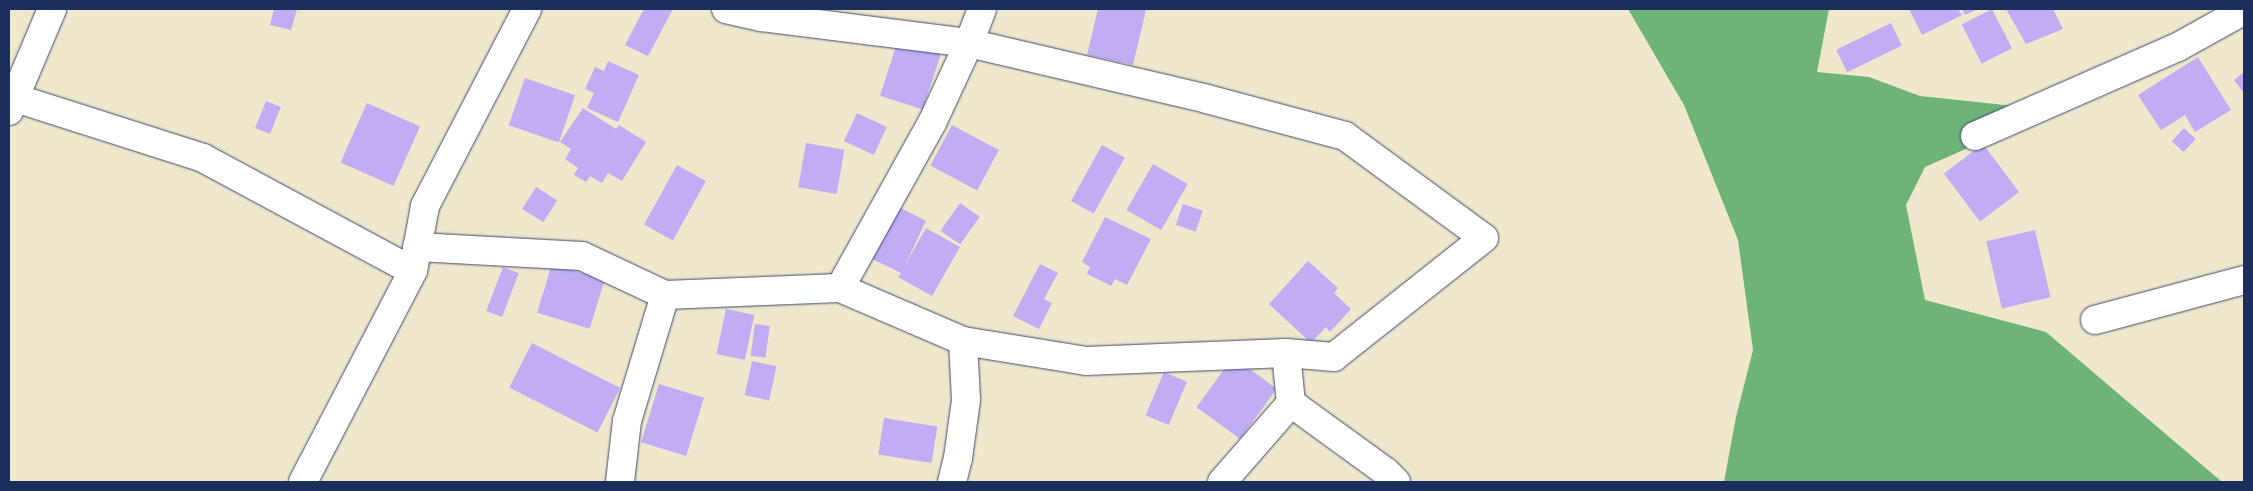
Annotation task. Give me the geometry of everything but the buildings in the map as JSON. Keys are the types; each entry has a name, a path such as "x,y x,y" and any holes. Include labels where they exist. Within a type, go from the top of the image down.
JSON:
{"street":[{"path":"52,9 11,102 203,158 415,259 582,256 665,295 840,288 963,341 1086,361 1286,353 1334,358 1484,238 1346,136 1207,98 969,43 762,17 726,9"},
{"path":"303,482 415,259 425,206 527,9"},
{"path":"840,288 932,123 969,43 982,9"},
{"path":"2207,9 2222,14 2242,12"},
{"path":"1975,136 2178,47 2242,12"},
{"path":"2095,320 2244,280"},
{"path":"620,482 627,420 665,295"},
{"path":"952,482 966,400 963,341"},
{"path":"1286,353 1292,403 1386,472 1396,482"},
{"path":"1222,482 1292,403"}],"green space":[{"path":"1628,9 1829,9 1817,72 1869,77 1920,96 2014,106 1988,139 1925,167 1906,205 1925,300 2046,332 2222,482 1724,482 1736,417 1753,350 1738,240 1684,105"}]}
